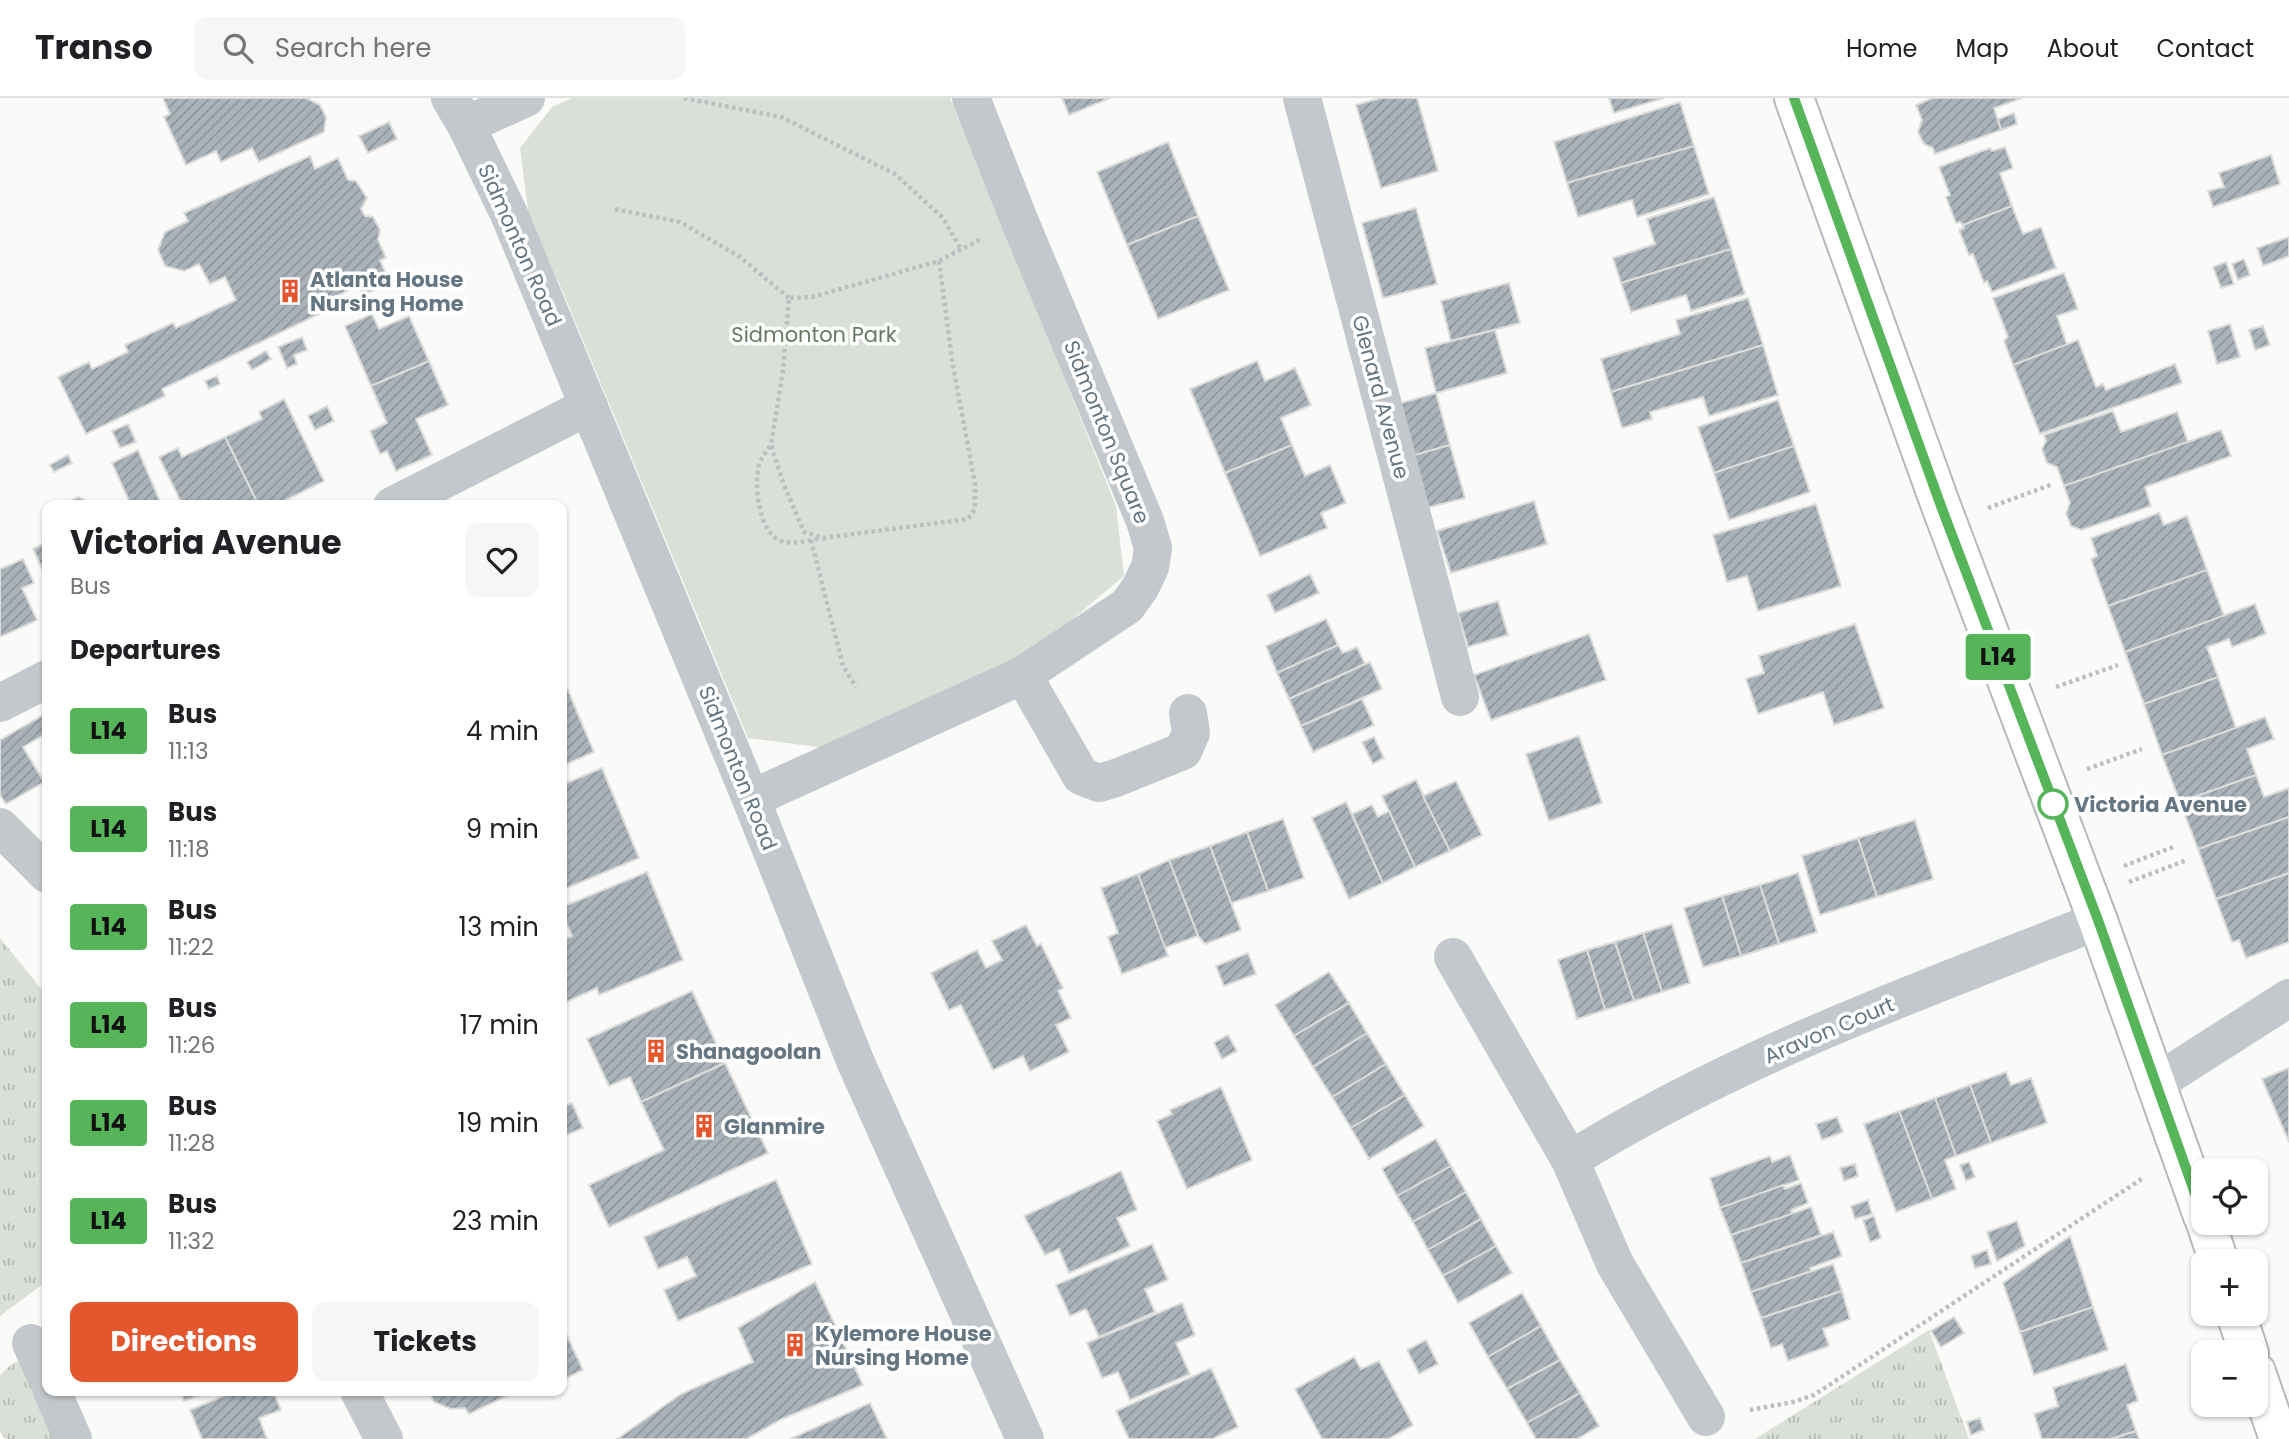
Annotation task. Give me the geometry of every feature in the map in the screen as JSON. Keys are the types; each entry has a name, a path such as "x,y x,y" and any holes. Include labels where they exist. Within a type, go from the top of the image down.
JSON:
{"main road":[{"path":"1794,98 1941,506 2098,920 2191,1180"},
{"path":"2268,1407 2279,1439"}],"street":[{"path":"458,111 526,98"},
{"name":"Sidmonton Square","path":"751,799 1023,675 1127,606 1150,567 1153,548 1146,521 1020,222 971,98"},
{"name":"Glenard Avenue","path":"1302,98 1460,697"},
{"name":"Sidmonton Road","path":"458,111 509,214 751,799 856,1063 1025,1439"},
{"path":"404,500 589,406"},
{"path":"1023,675 1081,776 1098,783 1184,751 1191,733 1188,713"},
{"path":"0,703 42,682"},
{"path":"0,827 42,869"},
{"name":"Aravon Court","path":"1570,1160 1654,1110 1727,1073 2098,920"},
{"path":"1453,957 1570,1160 1615,1264 1706,1417"},
{"path":"2156,1083 2289,998"},
{"path":"31,1343 42,1368"},
{"path":"54,1396 73,1439"},
{"path":"362,1396 384,1439"}],"path":[{"path":"684,98 781,117 895,174 943,218 961,249"},
{"path":"615,209 680,222 740,257 789,298 812,297 939,261 1020,222"},
{"path":"789,298 783,369 771,445 760,461 756,481 760,511 767,529 778,540 794,543 968,519 975,509 975,484 952,360 939,261"},
{"path":"771,445 804,532 823,538"},
{"path":"1984,509 2053,484"},
{"path":"811,540 843,666 856,687"},
{"path":"2046,690 2118,665"},
{"path":"2077,774 2142,749"},
{"path":"2111,870 2176,846"},
{"path":"2117,886 2187,860"},
{"path":"1706,1417 1793,1402 1814,1395 2182,1153"}],"green space":[{"name":"Sidmonton Park","path":"572,98 950,98 1116,506 1124,576 1025,659 825,748 748,738 562,290 529,218 520,148 552,107"},
{"path":"0,938 42,990 42,1285 0,1316"},
{"path":"1929,1330 1969,1439 1755,1439"},
{"path":"19,1361 26,1365 56,1439 6,1439 0,1432 0,1375"}],"building":[{"path":"163,98 310,98 308,99 320,105 326,117 324,132 259,162 252,148 221,162 216,151 186,165 164,117 170,114"},
{"path":"1062,98 1110,98 1069,115"},
{"path":"1381,98 1417,98 1438,171 1381,188 1356,105"},
{"path":"1609,98 1664,98 1614,113"},
{"path":"1933,98 2022,98 1994,108 2001,130 1935,154 1933,148 1924,144 1918,132 1922,120 1916,105"},
{"path":"1680,102 1694,146 1567,183 1554,142"},
{"path":"2014,113 2017,124 2001,130 1998,119"},
{"path":"389,122 397,139 368,153 359,136"},
{"path":"1168,142 1198,216 1127,245 1097,172"},
{"path":"1694,146 1709,194 1637,217 1632,200 1578,217 1567,183"},
{"path":"2005,147 2013,168 2000,173 2012,206 1963,225 1956,223 1946,197 1950,195 1939,167 1990,148 1992,151"},
{"path":"2271,155 2280,184 2213,207 2208,191 2224,187 2219,173"},
{"name":"Atlanta House Nursing Home","path":"310,156 315,169 338,158 348,180 356,181 367,198 361,209 365,216 373,217 380,230 378,240 386,258 380,260 390,283 363,295 358,286 317,305 321,313 162,389 165,396 86,434 58,377 89,362 92,369 128,352 125,345 173,323 176,328 236,300 225,277 210,284 199,264 184,271 165,266 158,250 165,232 188,221 184,213"},
{"path":"1714,197 1731,249 1621,283 1613,258 1655,244 1647,219"},
{"path":"2012,206 2023,234 2041,227 2056,268 1992,292 1987,281 1984,283 1973,254 1969,255 1959,230 1964,228 1963,225"},
{"path":"1416,208 1437,284 1383,298 1362,223"},
{"path":"1198,216 1229,290 1158,319 1127,245"},
{"path":"2289,237 2289,256 2263,266 2257,248"},
{"path":"1731,249 1745,294 1691,311 1686,295 1631,312 1621,283"},
{"path":"2244,259 2250,275 2238,280 2232,264"},
{"path":"2226,262 2234,284 2221,288 2213,267"},
{"path":"2064,273 2078,309 2057,316 2067,345 2013,365 2004,341 2008,337 1993,298"},
{"path":"1509,283 1520,323 1451,341 1441,301"},
{"path":"1748,298 1763,345 1611,392 1601,359 1680,334 1676,320"},
{"path":"372,314 379,329 409,316 429,361 371,386 345,326"},
{"path":"2230,324 2240,357 2217,364 2208,331"},
{"path":"2263,326 2270,345 2255,350 2249,330"},
{"path":"1495,330 1507,373 1436,393 1425,348"},
{"path":"302,337 307,350 294,355 297,364 287,368 278,347"},
{"path":"2078,340 2096,387 2103,384 2106,390 2175,364 2182,383 2040,434 2013,365"},
{"path":"1763,345 1778,395 1709,416 1703,397 1650,412 1652,419 1622,428 1611,392"},
{"path":"266,351 271,359 252,370 247,362"},
{"path":"429,361 448,405 416,419 432,455 396,471 387,451 380,454 370,431 387,423 371,386"},
{"path":"1257,361 1265,381 1295,368 1311,405 1281,418 1292,445 1225,473 1190,389"},
{"path":"217,376 220,384 209,389 205,381"},
{"path":"1436,393 1450,445 1408,457 1394,405"},
{"path":"284,399 324,481 286,500 256,500 225,437 262,419 259,412"},
{"path":"1778,400 1794,446 1714,473 1698,427"},
{"path":"327,406 334,421 315,430 308,416"},
{"path":"2113,411 2121,432 2177,412 2188,442 2064,486 2057,467 2047,463 2042,449 2046,441 2044,435"},
{"path":"128,424 136,442 120,448 112,431"},
{"path":"2221,430 2231,456 2145,487 2151,506 2081,530 2071,526 2066,513 2070,503 2064,486"},
{"path":"225,437 256,500 180,500 159,457 178,448 182,457"},
{"path":"1292,445 1305,476 1330,465 1346,503 1321,513 1327,528 1260,556 1225,473"},
{"path":"1450,445 1465,498 1422,509 1408,457"},
{"path":"1794,446 1810,492 1729,520 1714,473"},
{"path":"138,450 159,500 129,500 112,463"},
{"path":"68,455 72,463 54,472 50,465"},
{"path":"1534,501 1547,544 1451,573 1437,531"},
{"path":"1816,504 1841,586 1758,611 1747,576 1727,582 1713,535"},
{"path":"2159,513 2164,525 2187,516 2207,570 2108,606 2091,559 2097,556 2091,538"},
{"path":"42,544 42,568 33,549"},
{"path":"23,559 34,583 22,588 37,620 0,637 0,569"},
{"path":"2207,570 2224,616 2125,652 2108,606"},
{"path":"1310,574 1319,593 1275,613 1267,595"},
{"path":"1498,601 1508,635 1468,647 1458,613"},
{"path":"2255,604 2266,634 2232,647 2229,639 2207,647 2218,677 2144,704 2125,652"},
{"path":"1326,619 1338,645 1277,673 1266,646"},
{"path":"1855,624 1884,708 1834,725 1823,692 1758,714 1746,679 1764,673 1759,656"},
{"path":"1589,634 1606,680 1491,720 1474,675"},
{"path":"1338,645 1343,653 1357,647 1365,664 1289,699 1277,673"},
{"path":"1370,662 1382,689 1301,726 1289,699"},
{"path":"2218,677 2236,728 2162,755 2144,704"},
{"path":"567,688 594,752 567,764"},
{"path":"1362,699 1374,725 1313,752 1301,726"},
{"path":"42,716 42,736 23,747 42,783 6,804 0,795 0,740"},
{"path":"2265,717 2274,739 2247,749 2256,775 2180,802 2162,755"},
{"path":"1579,736 1602,803 1549,821 1526,754"},
{"path":"1374,737 1384,758 1373,764 1362,742"},
{"path":"602,768 639,858 567,888 567,783"},
{"path":"2256,775 2264,797 2289,788 2289,817 2198,849 2180,802"},
{"path":"1416,780 1450,851 1415,867 1382,796"},
{"path":"1456,781 1482,835 1450,851 1423,796"},
{"path":"1346,802 1383,883 1349,899 1312,818"},
{"path":"1372,805 1378,817 1389,811 1415,867 1383,883 1352,814"},
{"path":"2289,817 2289,873 2216,899 2198,849"},
{"path":"1283,819 1304,878 1268,891 1247,832"},
{"path":"1915,820 1933,879 1877,897 1858,838"},
{"path":"1247,832 1268,891 1231,903 1210,846"},
{"path":"1858,838 1877,897 1820,915 1802,856"},
{"path":"1210,846 1241,930 1205,944 1198,936 1169,860"},
{"path":"1169,860 1198,936 1164,948 1138,874"},
{"path":"647,872 683,960 599,995 597,988 567,1002 567,938 572,936 567,924 567,905"},
{"path":"1798,873 1817,932 1779,944 1760,885"},
{"path":"2289,873 2289,942 2246,958 2239,940 2232,942 2216,899"},
{"path":"1138,874 1168,956 1122,974 1108,937 1118,933 1101,888"},
{"path":"1760,885 1779,944 1741,956 1722,896"},
{"path":"1722,896 1741,956 1703,967 1684,908"},
{"path":"1672,924 1690,983 1662,992 1643,933"},
{"path":"1026,925 1037,946 1041,944 1063,988 1058,991 1071,1018 1056,1025 1069,1052 1030,1071 1023,1056 993,1070 961,1005 949,1010 931,973 977,950 986,968 1002,960 992,941"},
{"path":"1643,933 1662,992 1634,1001 1615,942"},
{"path":"1615,942 1634,1001 1605,1010 1587,950"},
{"path":"1587,950 1605,1010 1577,1019 1558,960"},
{"path":"1248,953 1256,974 1224,986 1216,966"},
{"path":"1329,972 1349,1003 1294,1036 1275,1005"},
{"name":"Shanagoolan","path":"692,991 725,1063 641,1102 630,1077 609,1086 587,1039"},
{"path":"1349,1003 1367,1033 1313,1067 1294,1036"},
{"path":"1367,1033 1386,1064 1332,1097 1313,1067"},
{"path":"1228,1035 1237,1051 1222,1059 1214,1043"},
{"name":"Glanmire","path":"725,1063 768,1153 609,1227 589,1185 664,1150 641,1102"},
{"path":"1386,1064 1405,1095 1351,1128 1332,1097"},
{"path":"2289,1068 2289,1142 2262,1079"},
{"path":"2006,1072 2011,1085 2031,1078 2047,1123 1991,1143 1970,1085"},
{"path":"1970,1085 1991,1143 1956,1156 1935,1098"},
{"path":"1221,1087 1252,1160 1187,1189 1157,1121 1172,1114 1170,1110"},
{"path":"1405,1095 1424,1126 1369,1159 1351,1128"},
{"path":"1935,1098 1956,1156 1945,1160 1956,1189 1932,1199 1899,1111"},
{"path":"572,1103 583,1128 567,1135 567,1105"},
{"path":"1899,1111 1932,1199 1896,1212 1864,1124"},
{"path":"1837,1117 1843,1132 1822,1140 1816,1124"},
{"path":"1436,1139 1451,1166 1397,1196 1382,1169"},
{"path":"1790,1155 1799,1180 1720,1208 1710,1178 1770,1156 1772,1162"},
{"path":"1969,1162 1975,1177 1966,1181 1960,1165"},
{"path":"1855,1164 1858,1176 1844,1181 1840,1168"},
{"path":"1451,1166 1466,1192 1413,1222 1397,1196"},
{"path":"1121,1171 1137,1210 1117,1218 1130,1246 1069,1273 1059,1249 1045,1255 1024,1216"},
{"path":"776,1180 812,1264 678,1321 664,1290 696,1276 687,1257 658,1269 644,1237"},
{"path":"1801,1183 1808,1203 1791,1210 1793,1214 1731,1235 1720,1208 1783,1185 1785,1189"},
{"path":"1466,1192 1481,1219 1428,1250 1413,1222"},
{"path":"1868,1200 1872,1214 1855,1219 1851,1206"},
{"path":"1811,1207 1821,1235 1741,1263 1731,1235"},
{"path":"1874,1216 1881,1238 1870,1242 1863,1220"},
{"path":"1481,1219 1496,1246 1443,1276 1428,1250"},
{"path":"2017,1221 2025,1246 1997,1261 1987,1232"},
{"path":"1833,1232 1842,1256 1810,1268 1811,1271 1751,1292 1741,1263"},
{"path":"2070,1236 2093,1307 2020,1332 2003,1283"},
{"path":"1152,1244 1168,1280 1145,1289 1155,1312 1099,1337 1086,1309 1070,1316 1056,1285"},
{"path":"1496,1246 1512,1273 1458,1303 1443,1276"},
{"path":"1987,1250 1991,1264 1975,1268 1971,1256"},
{"path":"1833,1264 1842,1291 1761,1318 1751,1292"},
{"name":"Kylemore House Nursing Home","path":"815,1282 863,1385 782,1419 746,1439 617,1439 681,1394 753,1362 738,1328"},
{"path":"1842,1291 1850,1319 1823,1329 1829,1346 1788,1361 1782,1344 1771,1348 1761,1318"},
{"path":"1522,1293 1541,1326 1488,1357 1469,1323"},
{"path":"1182,1303 1195,1335 1176,1343 1190,1374 1130,1400 1118,1372 1102,1378 1087,1343"},
{"path":"2093,1307 2108,1350 2034,1375 2020,1332"},
{"path":"1954,1317 1964,1333 1941,1347 1931,1331"},
{"path":"1541,1326 1560,1360 1507,1389 1488,1357"},
{"path":"567,1336 583,1370 567,1378"},
{"path":"1426,1340 1438,1364 1419,1374 1407,1350"},
{"path":"1354,1357 1361,1369 1379,1361 1413,1425 1388,1439 1322,1439 1295,1389"},
{"path":"1560,1360 1580,1393 1527,1423 1507,1389"},
{"path":"2126,1364 2138,1401 2127,1405 2136,1431 2111,1439 2042,1439 2034,1414 2058,1406 2053,1388"},
{"path":"1211,1368 1238,1427 1212,1439 1129,1439 1116,1411"},
{"path":"1580,1393 1599,1426 1577,1439 1536,1439 1527,1423"},
{"path":"182,1396 197,1396 184,1401"},
{"path":"224,1396 275,1396 281,1410 259,1418 267,1439 202,1439 190,1410"},
{"path":"431,1396 507,1396 469,1414 465,1408 451,1409 434,1402"},
{"path":"870,1403 887,1439 790,1439"},
{"path":"1980,1418 1984,1430 1971,1435 1967,1422"},
{"path":"2136,1431 2139,1439 2111,1439"}],"bus line":[{"name":"L14","path":"1794,98 1941,506 2098,920 2191,1179"}],"place":[{"name":"Atlanta House Nursing Home","path":"290,291"},
{"name":"Victoria Avenue","path":"2053,804"},
{"name":"Shanagoolan","path":"656,1051"},
{"name":"Glanmire","path":"704,1126"},
{"name":"Kylemore House Nursing Home","path":"795,1345"}]}
